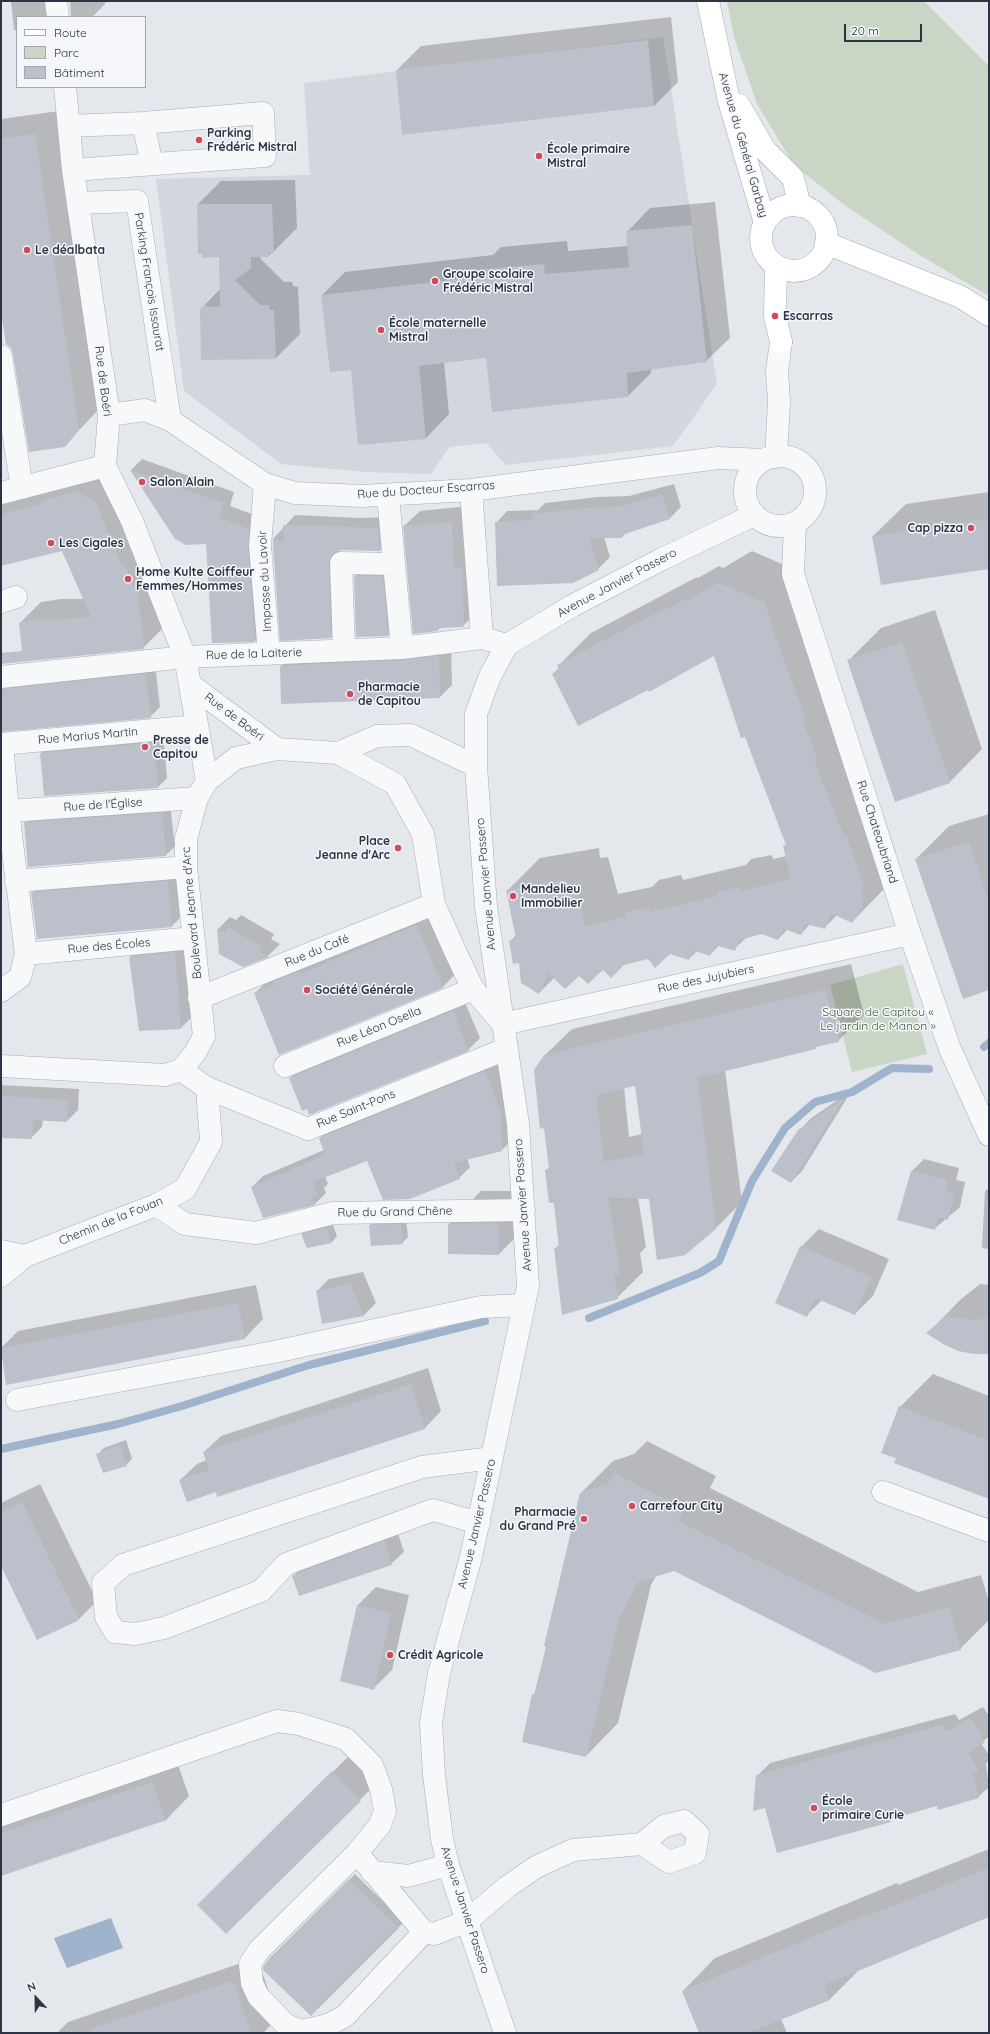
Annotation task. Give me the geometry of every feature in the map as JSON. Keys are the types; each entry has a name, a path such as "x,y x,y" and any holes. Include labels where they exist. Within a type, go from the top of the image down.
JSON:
{"main road":[{"name":"Avenue du Général Garbay","path":"708,1 720,67 765,223"},
{"name":"Avenue du Général Garbay","path":"720,67 745,116 765,150 793,178 800,206"},
{"path":"790,206 800,206 809,209 822,221 827,236 826,243 822,256 807,269 789,271 776,266 768,258 762,244 762,233 765,223 780,209 790,206"},
{"path":"826,243 961,297 989,315"},
{"path":"776,266 775,316 781,342"}],"street":[{"path":"56,1 58,16"},
{"name":"Rue de Boéri","path":"65,88 73,170 109,415 105,466 132,521 185,657 197,726 202,790"},
{"path":"69,126 143,123 262,113 265,156 73,170"},
{"path":"143,123 152,164"},
{"name":"Parking François Issaurat","path":"78,204 137,201 170,420"},
{"path":"770,458 779,402 777,370 781,342"},
{"path":"1,356 11,491 105,466"},
{"name":"Rue du Docteur Escarras","path":"109,415 145,410 170,420 265,484 295,494 388,495 471,490 718,458 770,458"},
{"path":"787,457 798,462 807,469 813,479 815,490 814,501 810,510 795,523 785,526 775,526 765,523 754,515 747,503 746,485 755,467 770,458 787,457"},
{"name":"Impasse du Lavoir","path":"265,484 260,546 269,654"},
{"path":"471,490 482,638"},
{"path":"388,495 402,648"},
{"name":"Avenue Janvier Passero","path":"505,2033 448,1865 442,1839 434,1775 431,1723 439,1673 470,1564 528,1286 518,1124 486,907 476,766 476,714 490,676 507,645 566,610 662,559 754,515"},
{"name":"Rue Chateaubriand","path":"795,523 793,574 910,934 950,1049 989,1135"},
{"path":"344,650 341,563 394,564"},
{"name":"Rue de la Laiterie","path":"1,677 185,657 402,648 482,638 507,645"},
{"name":"Rue de Boéri","path":"191,685 277,749"},
{"name":"Rue Marius Martin","path":"8,811 2,744 197,726"},
{"path":"338,753 377,736 411,735 476,766"},
{"path":"202,790 236,758 277,749 338,753 395,784 423,834 434,904 473,989 503,1024"},
{"name":"Rue de l'Église","path":"8,811 202,790"},
{"name":"Boulevard Jeanne d'Arc","path":"181,1070 195,1053 204,1036 186,867 186,839 202,790"},
{"path":"1,991 20,977 26,954 8,811"},
{"path":"16,881 186,867"},
{"name":"Rue du Café","path":"199,998 434,904"},
{"name":"Rue des Jujubiers","path":"503,1024 910,934"},
{"name":"Rue des Écoles","path":"26,954 193,938"},
{"name":"Rue Léon Osella","path":"285,1066 473,989"},
{"name":"Rue Saint-Pons","path":"207,1088 308,1129 506,1049"},
{"path":"1,1066 165,1075 181,1070 207,1088"},
{"name":"Chemin de la Fouan","path":"1,1276 25,1256 156,1205 185,1188 211,1142 207,1088"},
{"name":"Rue du Grand Chêne","path":"156,1205 185,1224 256,1233 333,1213 524,1210"},
{"path":"1,1251 25,1256"},
{"path":"18,1400 279,1351 481,1307 524,1305"},
{"path":"479,1523 433,1510 286,1564 261,1591 164,1628 135,1634 115,1632 106,1617 103,1583 123,1565 422,1467 492,1458"},
{"path":"883,1492 989,1531"},
{"path":"1,1815 277,1721 299,1724 346,1739 372,1765 381,1789 385,1811 380,1825 357,1853 255,1957 250,1964 252,1982 258,1996 286,2025 303,2032 328,2025 345,2016 424,1932"},
{"path":"357,1853 424,1932 434,1934 467,1921 512,1883 536,1867 574,1850 642,1844"},
{"path":"372,1872 408,1876 448,1865"}],"shaded area":[{"name":"Groupe scolaire Frédéric Mistral","path":"663,37 717,384 673,446 506,465 486,443 449,447 431,474 364,472 281,464 184,391 156,179 310,175 304,83"}],"green space":[{"path":"727,1 924,1 989,66 989,296 921,256 843,204 794,165 757,104 734,37"},
{"name":"Square de Capitou « Le jardin de Manon »","path":"903,964 927,1054 852,1072 830,985"}],"water":[{"path":"111,1918 123,1948 67,1968 54,1938"}],"building":[{"path":"648,40 654,106 402,135 396,70"},
{"name":"Le déalbata","path":"35,134 79,430 65,447 29,452 13,354 11,348 6,344 1,312 1,139"},
{"path":"197,204 272,204 274,253 268,253 269,257 251,257 251,268 235,280 260,305 269,305 270,310 274,310 276,359 201,360 200,310 202,306 220,307 219,257 202,258 202,254 198,254"},
{"path":"692,225 707,362 627,373 628,397 492,412 486,358 419,366 426,439 358,445 351,370 330,372 321,295 478,277 477,270 544,264 545,274 629,267 626,231"},
{"path":"130,470 223,503 219,518 249,529 248,547 255,642 212,643 206,544 186,545 175,539"},
{"path":"77,492 95,501 122,566 124,565 138,596 144,649 1,664 1,653 22,651 19,623 41,619 41,621 91,617 62,551 1,566 1,514 41,504 41,501"},
{"path":"662,495 670,519 622,535 622,538 589,538 599,570 573,583 497,586 495,522 533,520 532,514 586,508 617,507"},
{"path":"989,519 989,569 881,585 872,536"},
{"path":"452,522 454,569 462,568 464,627 438,628 438,631 413,634 403,526"},
{"path":"283,525 378,528 380,551 341,550 334,552 330,557 331,638 280,641 273,538 284,542"},
{"path":"354,576 383,576 388,636 356,637"},
{"path":"718,583 765,603 773,630 806,720 803,721 818,761 814,761 844,836 846,835 864,887 862,888 863,907 852,923 831,913 825,929 806,924 801,935 784,929 778,940 762,934 739,940 735,951 715,945 710,956 693,950 689,960 670,954 655,968 648,959 624,965 611,978 603,970 588,984 579,976 565,989 548,973 539,994 521,983 519,963 513,964 509,941 516,939 506,890 566,880 568,890 576,889 585,926 626,917 625,913 649,907 650,912 718,896 717,892 740,887 741,891 791,879 783,846 786,845 745,737 741,738 714,656 649,692 648,690 578,726 552,674 559,670 557,665 664,609 665,610 686,599 690,600"},
{"path":"902,642 950,783 895,802 847,660"},
{"path":"439,656 440,698 281,704 280,666 403,660"},
{"path":"145,674 151,718 1,732 1,689"},
{"path":"154,743 158,788 44,796 40,753"},
{"path":"162,813 166,856 28,867 24,822"},
{"path":"969,842 989,901 989,990 963,999 915,859"},
{"path":"168,881 172,927 37,939 31,892"},
{"path":"417,925 443,988 279,1055 254,993 275,984 272,982 297,972 300,974"},
{"path":"228,927 262,947 260,952 269,957 243,967 219,954 217,929 225,933"},
{"path":"175,952 181,1029 139,1031 129,957"},
{"path":"825,990 839,1042 697,1078 716,1229 685,1255 657,1260 649,1199 608,1197 620,1274 614,1275 618,1299 562,1315 554,1248 559,1248 554,1203 549,1203 545,1170 549,1169 544,1128 540,1129 534,1070 544,1055","holes":["635,1086 644,1154 604,1162 596,1095"]},
{"path":"453,1011 469,1051 309,1115 307,1109 302,1111 289,1078"},
{"path":"485,1071 501,1113 502,1151 454,1163 460,1179 410,1199 383,1200 367,1161 313,1182 317,1196 312,1198 315,1205 263,1218 251,1187 325,1155 319,1138"},
{"path":"1,1096 68,1100 67,1122 33,1120 32,1139 1,1138"},
{"path":"844,1098 791,1183 771,1171 798,1130"},
{"path":"911,1171 947,1180 945,1192 954,1194 948,1220 938,1217 935,1230 897,1220"},
{"path":"499,1223 499,1255 448,1254 448,1224"},
{"path":"401,1224 403,1244 371,1246 369,1225"},
{"path":"326,1228 332,1243 307,1248 301,1234"},
{"path":"800,1246 871,1277 855,1315 815,1298 807,1317 775,1303"},
{"path":"350,1284 364,1316 322,1324 316,1291"},
{"path":"238,1303 245,1339 6,1385 1,1348"},
{"path":"947,1316 975,1320 989,1318 989,1354 974,1354 958,1351 943,1344 926,1333"},
{"path":"411,1384 425,1429 217,1497 216,1492 187,1502 179,1480 209,1470 203,1452"},
{"path":"899,1406 989,1441 989,1499 894,1463 896,1458 881,1453"},
{"path":"120,1445 127,1466 103,1473 96,1454"},
{"path":"614,1473 684,1509 678,1521 885,1624 949,1607 961,1650 876,1673 674,1571 638,1582 619,1619 586,1757 522,1742 532,1694 534,1695 546,1647 544,1646 580,1493 607,1484"},
{"path":"22,1502 79,1620 37,1640 1,1566 1,1512"},
{"path":"384,1541 392,1565 299,1596 292,1576 293,1575"},
{"path":"357,1605 391,1613 374,1690 340,1681"},
{"path":"971,1718 985,1742 968,1753 979,1771 973,1774 979,1798 938,1810 937,1806 890,1819 891,1822 777,1853 765,1808 753,1811 756,1775 942,1725 946,1732"},
{"path":"332,1771 361,1801 226,1934 197,1905"},
{"path":"152,1782 166,1820 1,1876 1,1833"},
{"path":"989,1868 989,1917 824,1985 830,2000 748,2033 699,2033 682,1991 865,1915 865,1917"},
{"path":"349,1879 399,1928 311,2016 263,1970 263,1967 268,1960"},
{"path":"233,1981 251,2033 91,2033 90,2029"}],"waterway":[{"path":"984,1047 989,1043"},
{"path":"589,1318 700,1273 719,1261 752,1181 785,1128 815,1102 852,1092 892,1068 929,1069"},
{"path":"1,1449 118,1424 182,1406 309,1365 485,1321"}],"place":[{"name":"Parking Frédéric Mistral","path":"199,140"},
{"name":"École primaire Mistral","path":"539,156"},
{"name":"Le déalbata","path":"27,250"},
{"name":"Groupe scolaire Frédéric Mistral","path":"435,281"},
{"name":"Escarras","path":"775,316"},
{"name":"École maternelle Mistral","path":"381,330"},
{"name":"Salon Alain","path":"142,482"},
{"name":"Cap pizza","path":"971,528"},
{"name":"Les Cigales","path":"51,543"},
{"name":"Home Kulte Coiffeur Femmes/Hommes","path":"128,579"},
{"name":"Pharmacie de Capitou","path":"350,694"},
{"name":"Presse de Capitou","path":"145,747"},
{"name":"Place Jeanne d'Arc","path":"398,848"},
{"name":"Mandelieu Immobilier","path":"513,896"},
{"name":"Société Générale","path":"307,990"},
{"name":"Carrefour City","path":"632,1506"},
{"name":"Pharmacie du Grand Pré","path":"584,1519"},
{"name":"Crédit Agricole","path":"390,1655"},
{"name":"École primaire Curie","path":"814,1808"}]}
